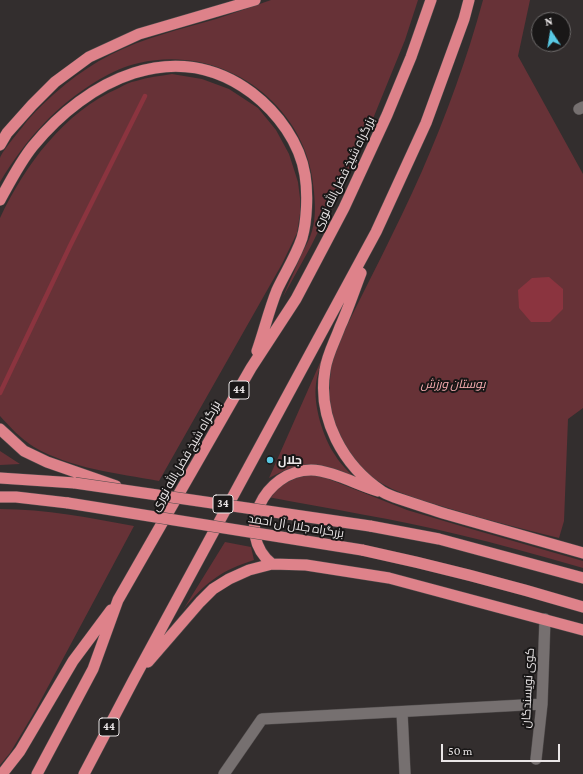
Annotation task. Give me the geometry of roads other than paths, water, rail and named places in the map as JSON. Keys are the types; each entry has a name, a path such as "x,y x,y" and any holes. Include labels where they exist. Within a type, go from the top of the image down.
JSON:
{"highway":[{"path":"0,145 7,134 32,105 55,82 89,57 139,34 255,0"},
{"name":"بزرگراه شیخ فضل‌الله نوری","path":"37,774 93,669 118,600 252,368 296,299 344,208 387,115 411,57 431,0"},
{"name":"44","path":"84,774 376,232 426,123 464,19 469,0"},
{"path":"0,200 32,146 63,114 90,93 110,82 153,68 176,67 196,68 217,74 240,84 263,102 284,125 298,150 306,176 306,210 302,239 277,291 252,368"},
{"path":"376,232 340,327 330,349 325,369 324,385 328,416 332,430 341,448 353,466 384,493"},
{"path":"0,429 24,451 48,462 128,490"},
{"path":"272,564 264,557 258,548 254,528 256,510 266,494 282,480 298,472 311,470 328,473 420,506 583,554"},
{"name":"بزرگراه جلال آل احمد","path":"0,478 75,483 370,526 439,539 583,578"},
{"name":"بزرگراه جلال آل احمد","path":"0,497 68,502 362,550 433,565 513,586 583,607"},
{"path":"0,504 68,502"},
{"path":"134,679 213,589 229,579 243,573 272,564 306,565 389,578 583,630"},
{"path":"2,774 20,751 73,660 118,600"}],"street":[{"name":"کوی نویسندگان","path":"536,759 542,704 545,619"},
{"path":"224,774 262,719 542,704"},
{"path":"402,712 405,774"}],"waterway":[{"path":"0,393 70,246 145,96"}],"place":[{"name":"جلال","path":"270,460"}],"park label":[{"name":"بوستان ورزش","path":"453,384"}]}
